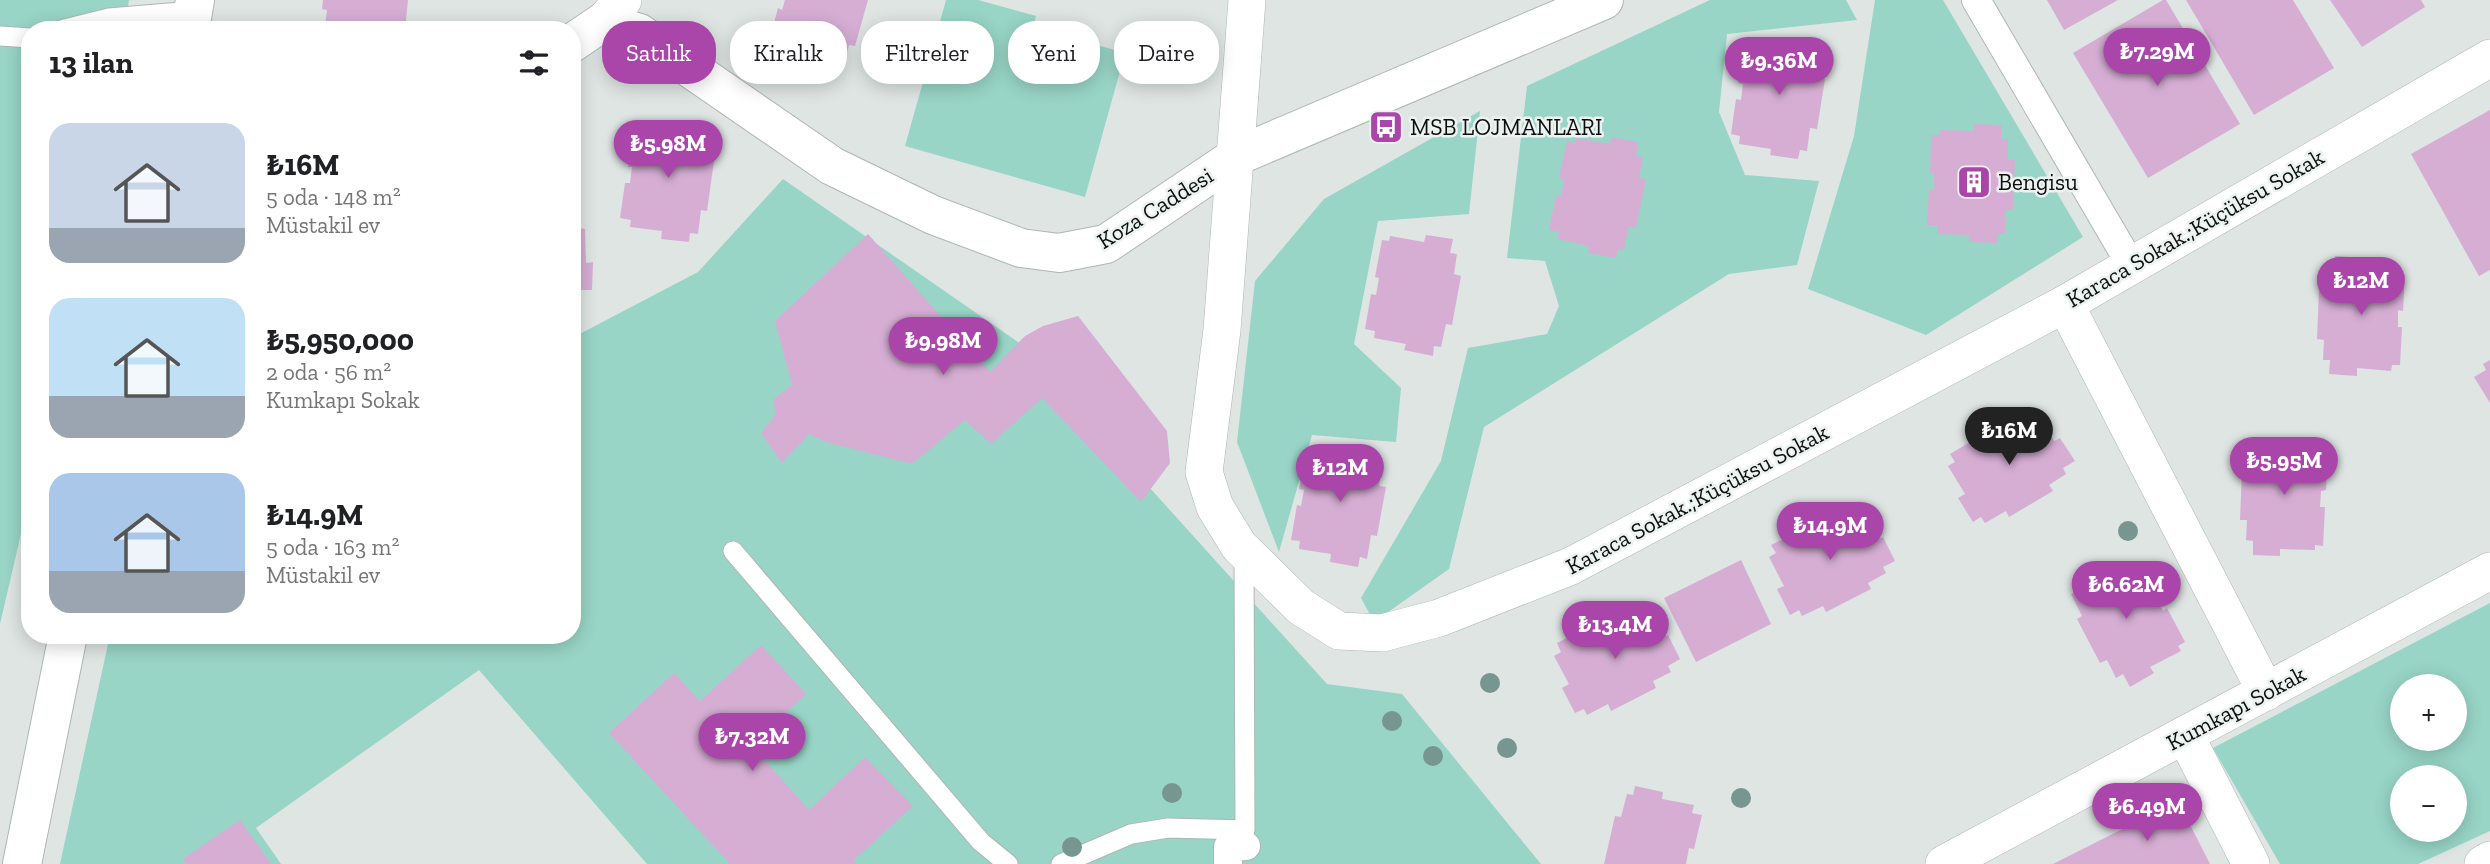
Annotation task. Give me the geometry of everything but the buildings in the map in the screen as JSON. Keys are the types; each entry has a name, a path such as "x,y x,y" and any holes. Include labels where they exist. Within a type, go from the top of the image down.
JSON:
{"street":[{"name":"Karaca Sokak.;Küçüksu Sokak","path":"1247,0 1222,330 1204,472 1215,507 1244,551 1301,607 1339,631 1382,633 1438,618 1571,566 2065,304 2490,58"},
{"name":"Koza Caddesi","path":"599,22 652,39 832,166 933,215 1021,248 1059,253 1106,244 1237,156 1604,0"},
{"path":"1976,0 2131,265"},
{"path":"2065,304 2266,692"},
{"name":"Kumkapı Sokak","path":"1944,864 2490,571"},
{"path":"22,864 66,644"},
{"path":"2185,735 2251,864"},
{"path":"2483,864 2490,860"}],"lane":[{"path":"97,21 109,18 193,14"},
{"path":"0,36 21,39"},
{"path":"733,551 981,842 1008,864"},
{"path":"1060,864 1131,834 1168,828 1241,851 1244,551"}],"green space":[{"path":"0,0 129,0 126,21 21,21 21,534 0,624"},
{"path":"946,0 978,0 1036,16 1035,21 1008,21 1008,84 1100,84 1100,46 1114,50 1114,84 1116,84 1085,197 905,146 922,84 994,84 994,21 940,21"},
{"path":"1710,0 1846,0 1857,20 1727,34 1719,112 1745,175 1819,181 1797,265 1729,274 1484,427 1449,569 1374,622 1361,598 1441,461 1468,348 1547,334 1559,306 1545,261 1507,258 1527,86"},
{"path":"1875,0 1943,0 2083,237 1926,335 1808,289 1854,136"},
{"path":"1480,111 1469,214 1378,221 1354,344 1401,388 1396,442 1312,435 1279,552 1237,442 1255,281 1324,199"},
{"path":"783,179 1018,342 1327,684 1402,694 1541,864 647,864 479,670 256,828 281,864 60,864 108,644 581,644 581,333 698,272"},
{"path":"2490,603 2490,831 2467,842 2467,765 2390,765 2390,842 2466,842 2418,864 2280,864 2213,748"}],"place":[{"name":"MSB LOJMANLARI","path":"1386,127"},
{"name":"Bengisu","path":"1974,182"}]}
